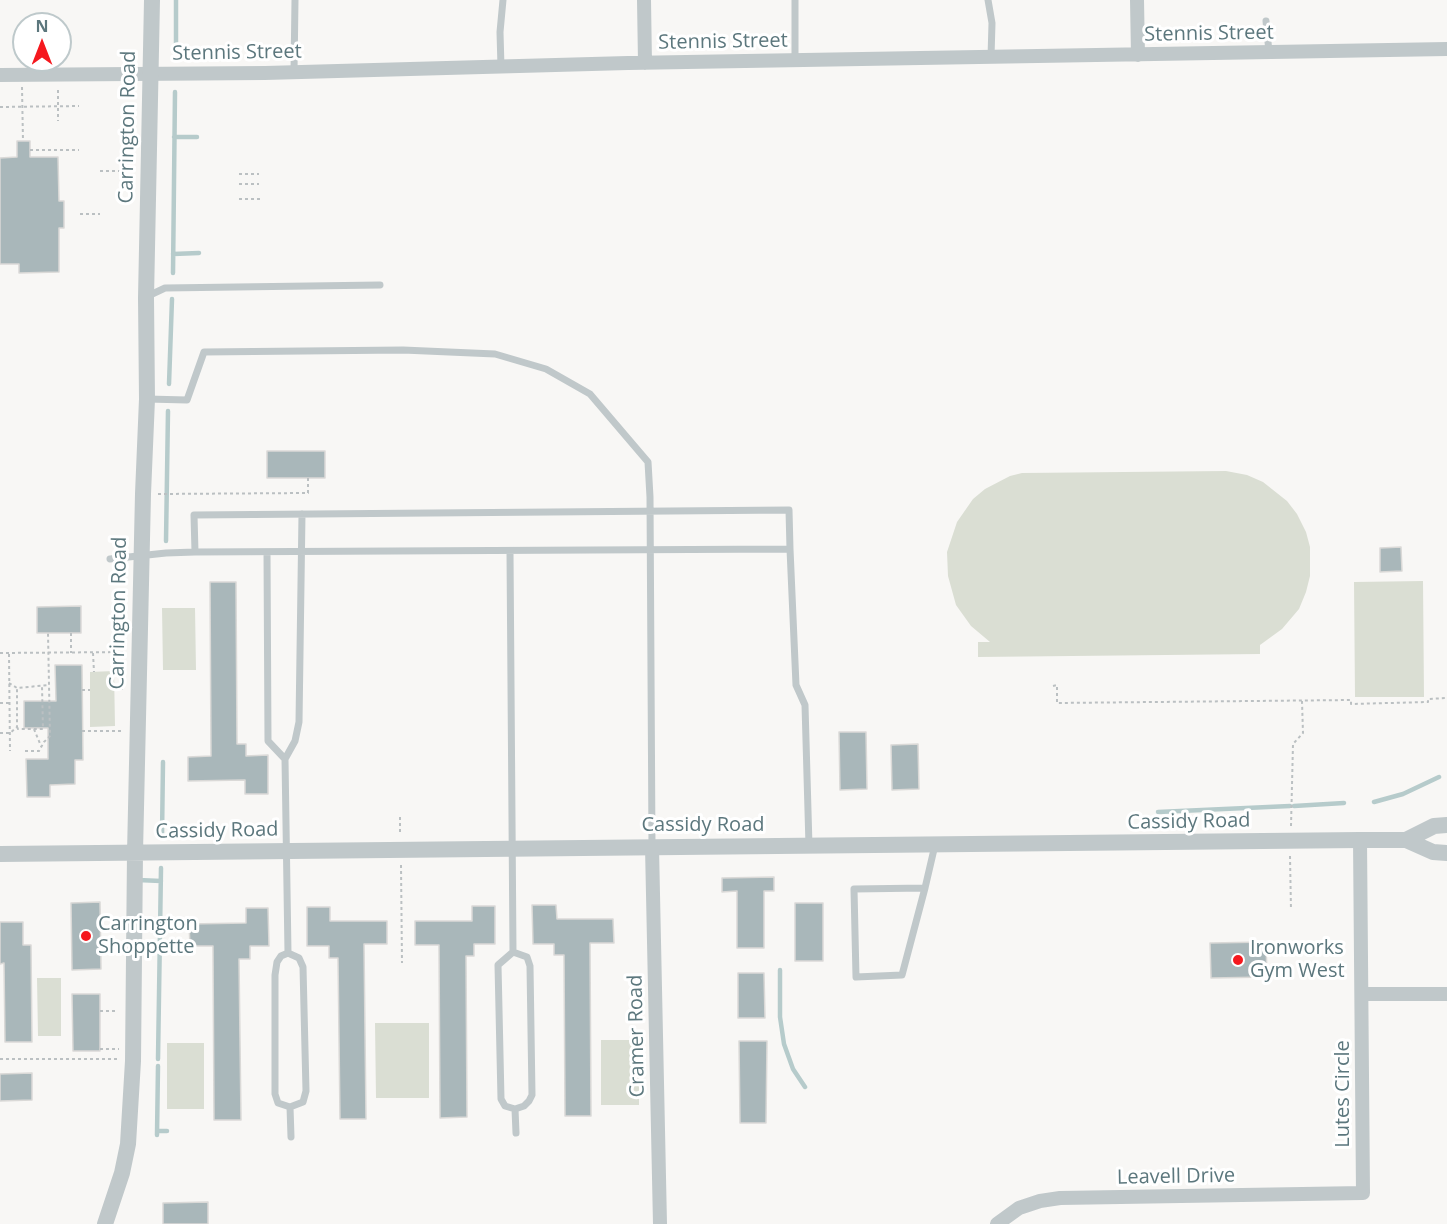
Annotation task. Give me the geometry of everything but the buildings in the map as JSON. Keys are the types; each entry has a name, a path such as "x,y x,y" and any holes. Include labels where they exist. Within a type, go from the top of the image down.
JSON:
{"street":[{"name":"Carrington Road","path":"105,1224 123,1173 128,1144 134,1061 135,853 147,399 146,298 152,0"},
{"path":"644,0 645,63"},
{"path":"1137,0 1138,54"},
{"name":"Stennis Street","path":"0,75 294,72 795,60 1447,49"},
{"name":"Cassidy Road","path":"1406,840 1434,826 1447,825"},
{"name":"Cassidy Road","path":"0,854 1360,840 1406,840 1433,852 1447,853"},
{"name":"Lutes Circle","path":"1360,840 1362,1193"},
{"name":"Cramer Road","path":"652,846 660,1224"},
{"path":"1362,994 1447,994"},
{"name":"Leavell Drive","path":"997,1224 1019,1208 1040,1201 1060,1198 1362,1193"}],"lane":[{"path":"294,72 295,0"},
{"path":"501,67 500,32 503,0"},
{"path":"795,0 795,60"},
{"path":"988,0 992,23 991,57"},
{"path":"1266,21 1269,52"},
{"path":"146,298 165,288 380,285"},
{"path":"147,399 188,400 204,352 403,350 495,354 546,369 590,394 648,462 651,552 652,846"},
{"path":"195,552 194,514 789,510 796,685 805,705 809,846"},
{"path":"288,953 285,759 295,741 299,722 302,514"},
{"path":"110,559 195,552 651,552 790,549"},
{"path":"267,552 268,741 285,759"},
{"path":"510,552 513,952 498,965 501,1099 505,1106 515,1109 524,1106 530,1101 532,1095 530,966 527,957 513,952"},
{"path":"925,888 854,889 856,977 902,975 925,888 935,845"},
{"path":"288,953 299,958 303,967 306,1090 303,1102 290,1107 278,1103 275,1094 275,975 277,962 281,956 288,953"},
{"path":"290,1107 291,1137"},
{"path":"515,1109 516,1133"}],"path":[{"path":"22,75 23,141"},
{"path":"58,75 58,121"},
{"path":"0,107 79,106"},
{"path":"30,150 79,150"},
{"path":"100,171 130,171"},
{"path":"239,174 259,174"},
{"path":"239,184 259,183"},
{"path":"239,199 260,199"},
{"path":"80,214 100,214"},
{"path":"159,494 308,493 308,478"},
{"path":"25,751 39,751 50,736 48,633"},
{"path":"71,633 71,653"},
{"path":"0,653 140,652"},
{"path":"93,653 94,672"},
{"path":"9,654 10,751"},
{"path":"9,683 17,688 49,685"},
{"path":"1053,686 1057,685 1057,703 1351,700 1351,704 1428,702 1428,699 1447,698"},
{"path":"0,733 9,733 17,727 42,729 42,686"},
{"path":"17,688 17,727"},
{"path":"82,690 90,690"},
{"path":"1291,910 1290,841 1293,744 1303,733 1302,701"},
{"path":"0,703 9,703"},
{"path":"34,729 41,746"},
{"path":"82,731 138,730"},
{"path":"400,817 402,963"},
{"path":"0,1059 125,1059 134,1061"}],"shaded area":[{"path":"1226,471 1247,475 1263,482 1287,501 1306,532 1310,547 1310,576 1299,609 1282,629 1260,645 1260,654 978,657 978,642 990,642 971,626 956,605 948,576 947,552 957,522 973,499 985,489 1010,476 1022,473"},
{"path":"1423,581 1424,697 1355,697 1354,582"},
{"path":"162,608 195,608 196,670 163,670"},
{"path":"114,671 115,726 90,727 90,672"},
{"path":"37,978 61,978 61,1036 38,1036"},
{"path":"375,1023 429,1023 429,1098 376,1098"},
{"path":"601,1040 639,1040 639,1105 601,1105"},
{"path":"167,1043 204,1043 204,1109 167,1109"}],"waterway":[{"path":"176,0 176,49"},
{"path":"173,273 175,92"},
{"path":"174,137 197,137"},
{"path":"173,254 199,253"},
{"path":"169,384 172,299"},
{"path":"166,541 168,411"},
{"path":"162,836 163,762"},
{"path":"1374,802 1403,794 1439,777"},
{"path":"1294,806 1344,803"},
{"path":"1158,812 1290,806"},
{"path":"158,1059 161,868"},
{"path":"138,880 161,881"},
{"path":"780,970 780,1017 784,1044 793,1069 805,1087"},
{"path":"157,1135 158,1066"},
{"path":"157,1131 167,1131"}],"place":[{"name":"Carrington Shoppette","path":"86,936"},
{"name":"Ironworks Gym West","path":"1238,960"}]}
